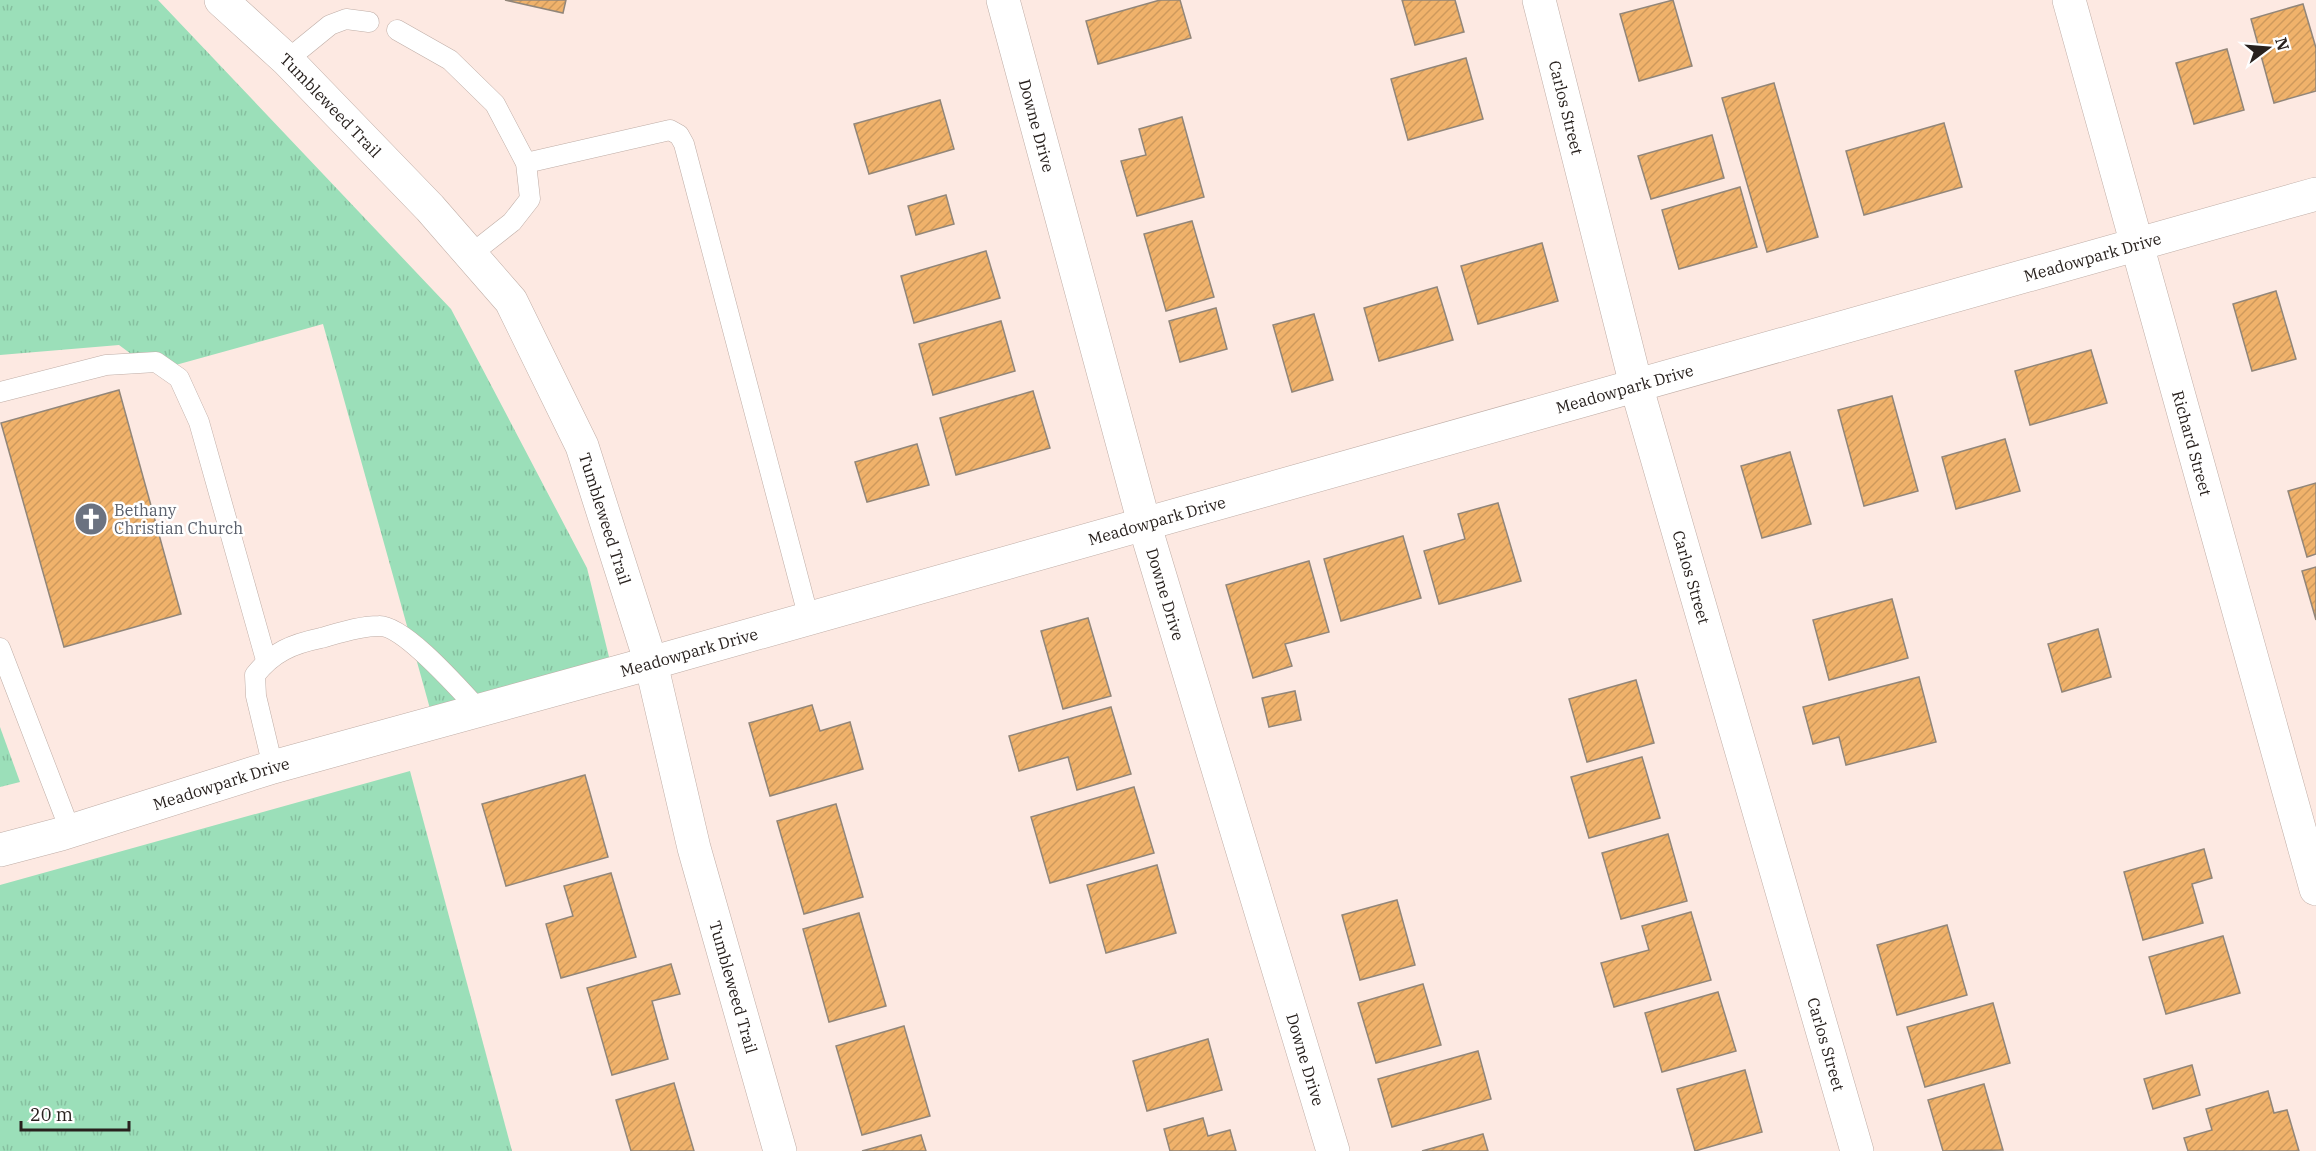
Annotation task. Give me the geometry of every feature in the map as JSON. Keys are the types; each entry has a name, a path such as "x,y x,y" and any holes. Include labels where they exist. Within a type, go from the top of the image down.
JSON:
{"street":[{"name":"Tumbleweed Trail","path":"221,0 286,60 430,208 511,301 582,446 651,663 694,848 780,1151"},
{"name":"Downe Drive","path":"1003,0 1144,523 1333,1151"},
{"name":"Carlos Street","path":"1539,0 1636,385 1857,1151"},
{"name":"Richard Street","path":"2069,0 2316,889"},
{"name":"Meadowpark Drive","path":"0,850 273,767 809,619 2316,194"}],"lane":[{"path":"286,60 330,25 346,19 369,22"},
{"path":"397,30 450,60 495,104 526,163 530,198 512,222 470,255"},
{"path":"526,163 670,130 679,135 684,144 809,619"},
{"path":"0,392 106,365 156,362 179,378 199,422 266,660"},
{"path":"273,767 256,696 255,675 266,660 282,650 306,641 381,625 404,636 479,711"},
{"path":"0,648 70,830"}],"green space":[{"path":"0,0 158,0 451,309 587,568 611,665 434,723 323,324 154,371 119,345 0,355"},
{"path":"0,727 20,782 0,787"},
{"path":"410,771 512,1151 0,1151 0,885"}],"building":[{"path":"505,0 566,0 563,13"},
{"path":"1160,0 1180,0 1191,38 1098,64 1086,21"},
{"path":"1402,0 1455,0 1464,32 1415,45"},
{"path":"1673,0 1692,66 1639,81 1620,14"},
{"path":"2303,4 2316,48 2316,91 2274,103 2251,19"},
{"path":"2227,49 2244,110 2194,124 2176,63"},
{"path":"1466,58 1483,119 1408,140 1391,79"},
{"path":"1774,83 1818,237 1767,252 1722,98"},
{"path":"940,100 954,149 869,174 854,124"},
{"path":"1182,117 1204,197 1137,216 1121,161 1146,155 1139,129"},
{"path":"1944,123 1962,187 1864,215 1846,151"},
{"path":"1712,135 1724,178 1651,199 1638,156"},
{"path":"1740,187 1757,247 1679,269 1662,210"},
{"path":"946,195 954,224 916,235 908,206"},
{"path":"1192,221 1214,297 1166,311 1144,234"},
{"path":"1542,243 1558,301 1478,324 1461,266"},
{"path":"986,251 1000,298 914,323 901,276"},
{"path":"1437,287 1453,340 1379,361 1364,308"},
{"path":"2276,291 2296,359 2252,371 2233,304"},
{"path":"1216,308 1227,349 1180,362 1169,321"},
{"path":"1314,314 1333,380 1292,392 1273,325"},
{"path":"1001,321 1015,371 933,395 919,344"},
{"path":"2091,350 2107,403 2030,425 2015,371"},
{"name":"Bethany Christian Church","path":"119,390 181,614 64,647 1,423"},
{"path":"1033,391 1050,448 956,475 940,418"},
{"path":"1892,396 1918,491 1864,506 1838,410"},
{"path":"2005,439 2020,491 1956,509 1942,457"},
{"path":"917,444 929,485 867,502 855,462"},
{"path":"1790,452 1811,524 1762,538 1741,466"},
{"path":"2316,483 2316,554 2307,557 2288,491"},
{"path":"1498,503 1521,581 1439,604 1424,551 1465,539 1458,514"},
{"path":"1403,536 1421,598 1341,621 1324,559"},
{"path":"1309,561 1329,632 1285,644 1292,666 1253,678 1226,585"},
{"path":"2316,567 2316,620 2302,571"},
{"path":"1892,599 1908,658 1829,680 1813,620"},
{"path":"1088,618 1111,696 1063,709 1041,631"},
{"path":"2098,629 2111,677 2062,692 2048,644"},
{"path":"1919,677 1936,742 1846,765 1839,737 1813,744 1803,707"},
{"path":"1636,680 1654,743 1587,762 1569,699"},
{"path":"1295,691 1301,720 1269,727 1262,698"},
{"path":"812,705 820,731 850,722 863,769 770,796 749,723"},
{"path":"1111,707 1131,774 1077,790 1068,757 1019,771 1009,736"},
{"path":"1642,757 1660,818 1589,838 1571,777"},
{"path":"585,775 608,857 506,886 482,804"},
{"path":"1134,787 1154,853 1050,883 1031,817"},
{"path":"836,804 863,897 804,914 777,821"},
{"path":"1668,834 1687,901 1621,919 1602,853"},
{"path":"2204,849 2212,878 2192,884 2203,923 2143,940 2124,872"},
{"path":"1157,865 1176,933 1106,953 1087,885"},
{"path":"611,873 636,957 561,978 546,924 573,916 564,886"},
{"path":"1397,900 1415,965 1360,980 1342,915"},
{"path":"1691,912 1711,980 1614,1007 1601,963 1649,950 1642,926"},
{"path":"859,913 886,1006 829,1022 803,929"},
{"path":"1947,925 1967,995 1897,1015 1877,945"},
{"path":"2223,936 2240,993 2166,1014 2149,957"},
{"path":"671,964 680,994 652,1001 668,1059 612,1075 587,988"},
{"path":"1423,984 1441,1045 1376,1063 1358,1003"},
{"path":"1718,992 1736,1051 1662,1072 1645,1013"},
{"path":"1993,1003 2010,1063 1925,1087 1907,1027"},
{"path":"904,1026 930,1116 862,1135 836,1046"},
{"path":"1208,1039 1222,1090 1147,1111 1133,1061"},
{"path":"1478,1051 1491,1099 1392,1127 1378,1079"},
{"path":"2192,1065 2200,1095 2153,1109 2144,1079"},
{"path":"1745,1070 1762,1132 1695,1151 1677,1089"},
{"path":"674,1083 694,1151 631,1151 616,1100"},
{"path":"1984,1084 2003,1150 1943,1151 1928,1100"},
{"path":"2268,1091 2274,1113 2287,1110 2299,1151 2188,1151 2184,1138 2212,1130 2206,1109"},
{"path":"1203,1118 1208,1136 1230,1130 1236,1151 1170,1151 1164,1129"},
{"path":"1483,1134 1488,1151 1422,1151"},
{"path":"921,1135 926,1151 862,1151"}],"place":[{"name":"Bethany Christian Church","path":"91,519"}]}
